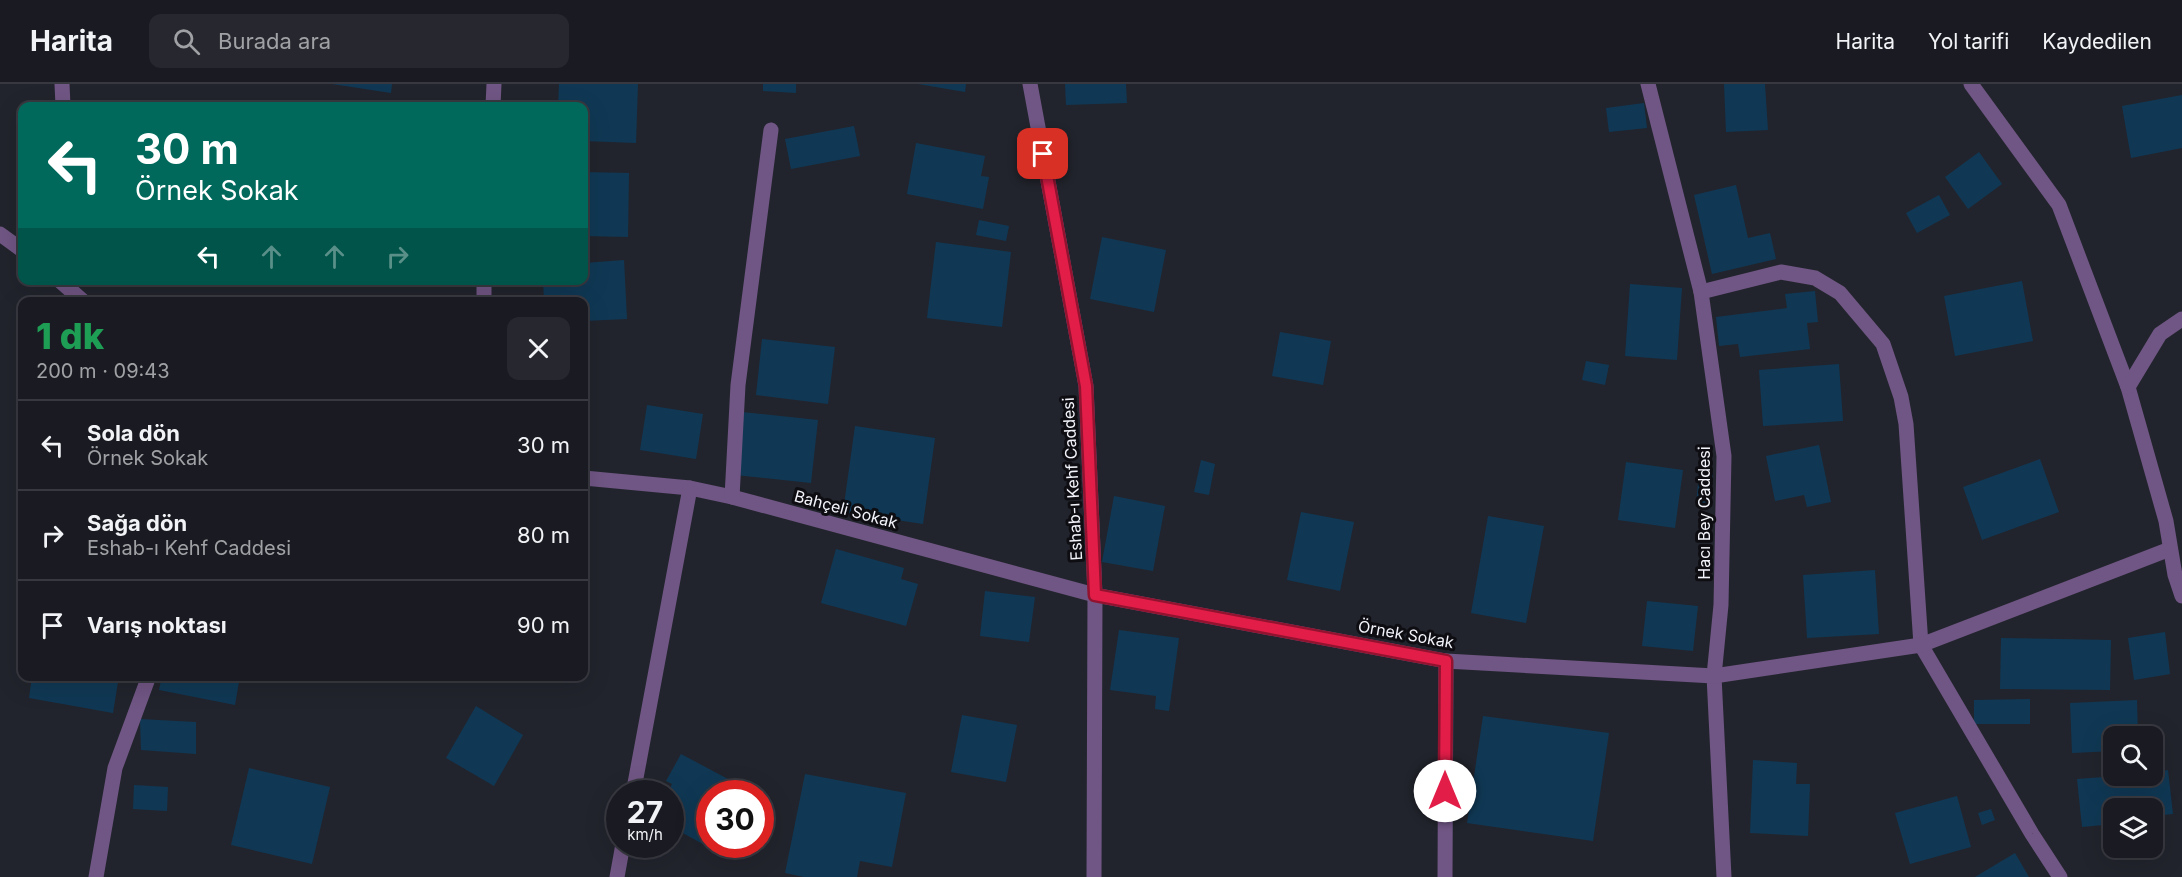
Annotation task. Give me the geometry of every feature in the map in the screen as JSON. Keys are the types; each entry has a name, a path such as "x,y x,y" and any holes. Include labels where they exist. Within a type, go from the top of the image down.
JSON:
{"street":[{"path":"62,84 63,102"},
{"path":"493,102 494,84"},
{"name":"Eshab-ı Kehf Caddesi","path":"1030,84 1086,386 1095,595 1094,877"},
{"name":"Hacı Bey Caddesi","path":"1648,84 1701,292 1724,456 1721,605 1714,676 1724,877"},
{"path":"1971,84 2059,205 2128,387 2166,521 2170,549 2182,596"},
{"path":"732,497 738,385 771,130"},
{"path":"0,234 18,247"},
{"path":"1701,292 1781,272 1815,278 1840,293 1883,344 1899,388 1906,424 1922,645 2032,834 2060,877"},
{"path":"65,285 78,297"},
{"path":"2128,387 2160,334 2182,318"},
{"name":"Bahçeli Sokak","path":"588,478 690,488 732,497 1095,595"},
{"path":"636,780 690,488"},
{"name":"Örnek Sokak","path":"1095,595 1446,661 1714,676 1922,645 2170,549"},
{"path":"1445,877 1446,661"},
{"path":"96,877 115,768 147,681"},
{"path":"617,877 620,858"}],"building":[{"path":"332,84 392,84 391,93"},
{"path":"559,84 638,84 636,143 588,141 588,102 558,102"},
{"path":"763,84 796,84 796,93 763,91"},
{"path":"918,84 966,84 965,92"},
{"path":"1065,84 1126,84 1127,103 1066,105"},
{"path":"1724,84 1765,84 1768,130 1726,132"},
{"path":"2182,95 2182,148 2131,158 2122,106"},
{"path":"1644,103 1647,128 1609,132 1606,108"},
{"path":"854,126 860,156 791,169 785,139"},
{"path":"916,143 985,156 981,176 989,177 983,209 907,194"},
{"path":"1979,152 2002,184 1968,209 1945,177"},
{"path":"588,172 629,173 628,237 588,236"},
{"path":"1736,185 1748,238 1770,233 1776,259 1712,274 1694,195"},
{"path":"1939,195 1950,215 1917,233 1906,213"},
{"path":"979,220 1009,226 1006,241 976,235"},
{"path":"1102,237 1166,250 1154,312 1090,299"},
{"path":"936,242 1011,252 1002,327 927,318"},
{"path":"624,260 627,319 588,321 588,297 544,297 543,285 588,285 588,263"},
{"path":"2022,281 2033,341 1955,356 1944,296"},
{"path":"1630,284 1682,288 1677,360 1625,356"},
{"path":"1815,291 1818,322 1807,323 1810,349 1740,357 1738,344 1719,346 1716,317 1787,308 1785,294"},
{"path":"1280,332 1331,341 1323,385 1272,376"},
{"path":"762,339 835,347 828,404 756,395"},
{"path":"1586,361 1609,365 1605,385 1582,380"},
{"path":"1839,364 1843,421 1763,426 1759,370"},
{"path":"647,405 703,414 696,459 640,450"},
{"path":"742,412 818,420 811,483 735,475"},
{"path":"855,426 935,438 923,524 843,512"},
{"path":"1819,445 1831,502 1807,507 1804,495 1775,501 1766,456"},
{"path":"2040,459 2059,512 1982,540 1963,487"},
{"path":"1201,460 1215,464 1209,495 1194,492"},
{"path":"1626,462 1683,470 1675,528 1618,520"},
{"path":"1699,472 1713,473 1709,507 1696,505"},
{"path":"1114,496 1165,506 1153,571 1102,562"},
{"path":"1301,512 1354,522 1340,591 1287,580"},
{"path":"1488,516 1544,526 1526,623 1471,613"},
{"path":"836,549 904,568 901,579 918,584 906,626 821,603"},
{"path":"1875,570 1879,634 1807,638 1803,575"},
{"path":"985,591 1035,597 1029,642 980,636"},
{"path":"1647,601 1698,606 1693,651 1642,646"},
{"path":"1119,630 1179,638 1169,711 1155,709 1156,696 1110,690"},
{"path":"2165,632 2170,674 2134,680 2128,638"},
{"path":"2001,638 2111,640 2110,690 2000,689"},
{"path":"31,681 118,681 113,713 29,698"},
{"path":"161,681 239,681 235,705 159,690"},
{"path":"2030,699 2030,724 1974,724 1974,700"},
{"path":"2137,700 2138,726 2103,726 2103,752 2072,753 2070,703"},
{"path":"476,706 523,735 494,786 446,758"},
{"path":"962,715 1017,725 1006,782 951,772"},
{"path":"1483,716 1609,733 1593,841 1467,823"},
{"path":"140,719 196,722 196,754 141,750"},
{"path":"681,754 730,780 696,780 696,840 684,834 684,780 667,780"},
{"path":"1753,760 1797,763 1796,784 1810,784 1808,836 1750,833"},
{"path":"249,768 330,787 312,864 231,845"},
{"path":"2168,770 2173,814 2163,815 2163,798 2103,798 2103,825 2082,827 2077,779 2103,777 2103,786 2163,786 2163,771"},
{"path":"805,774 906,793 892,867 860,861 857,877 804,877 785,873"},
{"path":"134,785 168,787 167,811 133,809"},
{"path":"1957,796 1971,847 1910,864 1895,813"},
{"path":"1991,809 1995,820 1982,825 1978,813"},
{"path":"2015,853 2029,877 1975,877"}],"route":[{"path":"1043,154 1086,386 1095,595 1446,661 1445,791"}]}
